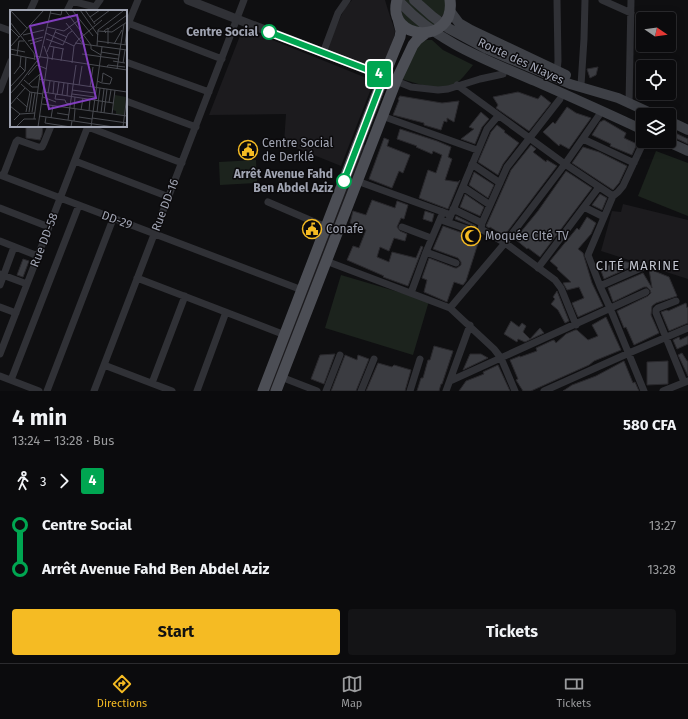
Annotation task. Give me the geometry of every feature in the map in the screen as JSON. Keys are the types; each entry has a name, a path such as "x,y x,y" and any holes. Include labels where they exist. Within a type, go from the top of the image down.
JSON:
{"main road":[{"path":"386,0 396,15 410,30 426,33 467,58 560,100 570,103 584,104"},
{"path":"264,391 400,36 401,32 396,15 397,0"},
{"name":"Route des Niayes","path":"397,0 424,25 570,84 607,94 638,108"},
{"name":"Route des Niayes","path":"414,0 482,58 636,127"},
{"path":"452,4 459,23 572,78 592,91"},
{"path":"276,391 396,81 413,45 426,33 440,27 447,19 452,4"},
{"path":"676,123 686,127"},
{"path":"676,146 688,151"}],"street":[{"path":"30,10 35,0"},
{"path":"68,10 72,1 95,7 100,0"},
{"path":"138,0 127,26 222,59"},
{"path":"188,0 411,87 430,90 448,89 457,85 503,74"},
{"name":"Rue DD-16","path":"94,391 244,0"},
{"path":"323,53 338,13 347,0"},
{"path":"557,0 557,71"},
{"path":"581,85 585,0"},
{"path":"602,0 631,13"},
{"path":"629,104 631,0"},
{"path":"0,27 10,31"},
{"path":"0,90 3,72 10,62"},
{"path":"127,62 209,92"},
{"path":"457,85 565,164 613,196"},
{"path":"560,100 507,167 482,223 482,230 505,243 558,284 576,325"},
{"path":"127,101 196,127"},
{"path":"450,308 505,243 565,164 602,111"},
{"path":"382,116 477,150"},
{"path":"440,219 451,215 477,150 487,129 498,116"},
{"path":"1,176 18,140 38,147 42,146 51,127"},
{"name":"Rue DD-58","path":"0,354 2,341 16,313 88,127"},
{"path":"91,127 182,162"},
{"path":"583,139 634,162"},
{"path":"641,148 623,186 613,196 588,255 644,391"},
{"path":"75,161 169,197"},
{"path":"472,164 500,183"},
{"name":"DD-29","path":"1,176 113,219 155,233 302,290"},
{"path":"357,181 451,215 482,223"},
{"path":"463,187 490,204"},
{"path":"538,268 599,187"},
{"path":"268,202 326,227"},
{"path":"11,380 79,205"},
{"path":"584,206 604,217"},
{"path":"0,208 49,227"},
{"path":"411,293 431,238 443,212"},
{"path":"451,215 470,230"},
{"path":"47,391 113,219"},
{"path":"402,227 431,238"},
{"path":"0,241 38,256"},
{"path":"0,285 2,274 14,247"},
{"path":"426,252 456,264"},
{"path":"326,261 450,308 494,349 500,358 515,391"},
{"path":"600,286 641,268"},
{"path":"2,274 27,284"},
{"path":"138,278 285,335"},
{"path":"450,381 646,292"},
{"path":"152,383 185,296"},
{"path":"663,391 686,381 665,337 656,310 676,301"},
{"path":"0,307 16,313"},
{"path":"197,391 226,312"},
{"path":"446,391 470,325"},
{"path":"544,391 688,328"},
{"path":"326,391 340,355"},
{"path":"362,391 374,359"},
{"path":"410,391 420,359"},
{"path":"104,365 172,391"},
{"path":"0,376 39,391"},
{"path":"281,377 317,391"}],"shaded area":[{"path":"352,0 385,0 395,31 382,73 326,51 345,8"},
{"path":"400,0 447,0 447,9 434,27 412,27 402,17"},
{"path":"243,28 374,81 341,166 284,143 286,114 209,115"},
{"path":"432,40 443,50 473,65 454,85 442,88 421,85 402,79 420,42"},
{"path":"362,144 366,146 272,391 267,391"},
{"path":"656,151 688,163 688,216 638,196"},
{"path":"256,160 257,183 220,185 219,162"},
{"path":"623,204 688,220 688,279 601,251 612,211 621,212"},
{"path":"341,275 429,301 413,355 325,328"}],"building":[{"path":"598,67 596,75 590,78 587,69"},
{"path":"518,92 538,99 541,95 551,103 529,131 496,108 498,105 493,97"},
{"path":"400,96 442,103 459,101 454,122 447,118 447,122 444,121 441,130 424,125 424,123 393,115"},
{"path":"567,107 576,113 591,118 569,149 560,144 559,146 543,132 553,122 555,124"},
{"path":"481,112 489,119 482,127 475,144 461,139 474,129 469,127"},
{"path":"604,120 626,133 624,138 636,144 632,155 610,146 611,144 592,135 600,122"},
{"path":"497,125 519,143 503,164 498,175 478,162 491,132"},
{"path":"26,127 43,127 40,140 26,138"},
{"path":"400,129 451,147 448,157 452,159 445,180 458,182 460,180 448,209 419,198 428,170 436,173 442,155 433,151 432,154 416,147 417,146 397,139"},
{"path":"676,133 688,139 688,144 676,138"},
{"path":"384,138 389,140 387,146 410,155 403,173 399,171 392,188 369,179"},
{"path":"531,145 536,149 533,152 546,162 547,160 557,166 504,236 486,226 511,170"},
{"path":"583,147 599,152 627,166 619,183 613,190 572,163"},
{"path":"566,171 592,188 540,257 515,239 538,211"},
{"path":"474,172 494,185 488,198 469,185"},
{"path":"465,194 484,207 480,216 460,207"},
{"path":"600,194 607,198 602,210 592,205"},
{"path":"372,200 395,208 397,201 408,205 404,219 401,218 397,227 400,231 407,234 405,241 394,238 389,251 380,247 377,257 389,262 392,252 416,258 421,246 423,247 408,286 383,277 384,276 347,260 353,246 359,248 366,230 350,223 353,211 366,215"},
{"path":"425,211 434,214 432,222 423,219"},
{"path":"456,216 476,226 475,235 480,237 466,281 463,285 454,282 447,302 424,292 427,280 422,278 429,258 455,268 461,265 458,258 433,249 443,226 468,235 474,233 475,229 473,226 455,219"},
{"path":"587,217 596,223 591,234 578,249 583,253 592,283 603,306 578,317 572,303 584,298 579,287 567,290 563,283 571,282 550,261 577,228 579,230"},
{"path":"23,259 29,261 23,277 17,275"},
{"path":"622,261 637,264 604,279 600,268"},
{"path":"649,269 669,277 677,296 656,303 652,306 651,315 659,333 634,345 626,327 624,328 617,311 648,296 651,293 650,290 647,287 644,287 613,302 608,288 643,273 652,288"},
{"path":"557,291 569,321 565,323 558,310 551,304 555,299 553,297"},
{"path":"686,303 687,308 688,307 688,323 669,331 661,312 668,311"},
{"path":"606,317 621,350 531,391 523,391 516,380 518,379 510,360 537,351 536,348 551,341 554,340 556,343 566,334 575,330 577,330 588,340 598,336 592,325"},
{"path":"511,321 519,327 522,323 526,326 523,332 530,339 540,328 544,333 525,342 518,339 517,342 504,334"},
{"path":"688,336 688,344 677,349 673,340 679,337 680,340"},
{"path":"434,346 453,351 442,384 439,391 417,391 421,378 423,378 428,360 430,360"},
{"path":"682,353 688,361 688,376 678,355"},
{"path":"335,354 324,384 311,379 320,355"},
{"path":"470,354 481,354 488,358 463,370"},
{"path":"345,355 357,360 358,355 369,359 356,391 331,391"},
{"path":"624,361 633,383 635,382 639,391 563,391 572,385 596,376"},
{"path":"668,361 668,384 647,385 647,362"},
{"path":"378,363 392,367 394,365 411,370 405,391 366,391"},
{"path":"498,365 510,391 459,391 466,381 484,374 483,372"}],"bus line":[{"name":"4","path":"269,32 384,76 344,181"}],"place":[{"name":"Centre Social","path":"269,32"},
{"name":"Centre Social de Derklé","path":"248,150"},
{"name":"Arrêt Avenue Fahd Ben Abdel Aziz","path":"344,181"},
{"name":"Conafe","path":"312,229"},
{"name":"Moquée CIté TV","path":"471,236"}],"district":[{"name":"CITÉ MARINE","path":"638,265"}]}
